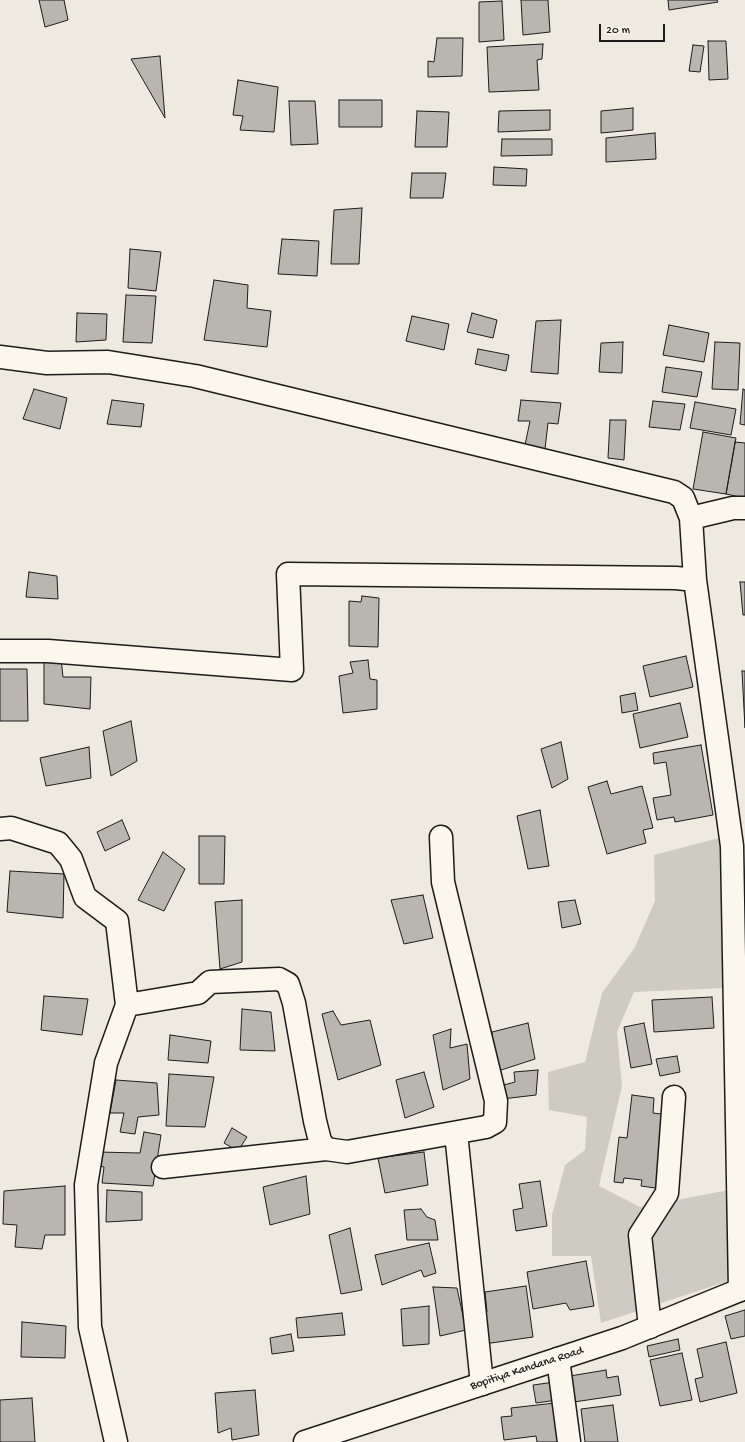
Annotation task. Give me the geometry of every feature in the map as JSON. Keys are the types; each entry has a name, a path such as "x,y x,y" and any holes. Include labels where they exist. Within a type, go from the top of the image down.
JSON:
{"street":[{"path":"0,356 47,364 108,362 195,376 674,492 683,498 691,518 695,580 732,846 742,1289"},
{"path":"691,518 733,508 745,508"},
{"path":"0,651 48,651 292,670 288,574 676,578 695,580"},
{"path":"0,829 11,828 58,843 71,859 85,897 117,921 127,1005 106,1063 86,1185 90,1326 116,1442"},
{"path":"163,1167 326,1149 346,1152 486,1127 495,1122 496,1101 443,882 440,837"},
{"path":"127,1005 198,993 210,982 279,979 288,984 294,1003 316,1128 320,1141 326,1149"},
{"path":"650,1326 640,1235 667,1193 674,1097"},
{"path":"456,1133 482,1384"},
{"name":"Bopitiya Kandana Road","path":"305,1442 622,1338 742,1289"},
{"path":"558,1359 568,1442"}],"shaded area":[{"path":"719,838 726,897 725,988 634,992 617,1032 622,1086 599,1186 640,1207 729,1190 731,1280 601,1323 591,1256 552,1256 552,1215 565,1165 585,1150 587,1117 549,1110 548,1072 585,1062 602,993 634,949 655,901 654,855"}],"building":[{"path":"39,0 64,0 68,20 45,27"},
{"path":"521,0 548,0 550,32 523,35"},
{"path":"668,0 717,0 718,2 669,10"},
{"path":"502,1 504,40 479,42 479,2"},
{"path":"437,38 463,38 462,76 428,77 428,61 434,62"},
{"path":"708,41 726,41 728,79 709,80"},
{"path":"543,44 542,59 537,60 539,90 489,92 487,47"},
{"path":"693,45 704,46 700,72 689,71"},
{"path":"160,56 165,118 131,59"},
{"path":"238,80 278,87 274,132 240,130 243,116 233,115"},
{"path":"339,100 382,100 382,127 339,127"},
{"path":"289,101 315,101 318,144 291,145"},
{"path":"633,108 633,130 601,133 601,111"},
{"path":"550,110 550,130 498,132 499,111"},
{"path":"417,111 449,112 447,147 415,147"},
{"path":"655,133 656,159 606,162 606,138"},
{"path":"502,139 552,139 552,155 501,156"},
{"path":"494,167 527,169 526,186 493,185"},
{"path":"412,173 446,173 443,198 410,198"},
{"path":"362,208 359,264 331,264 334,210"},
{"path":"282,239 319,241 317,276 278,274"},
{"path":"130,249 161,252 156,291 128,288"},
{"path":"214,280 248,285 247,308 271,311 267,347 204,340"},
{"path":"126,295 156,296 152,343 123,342"},
{"path":"77,313 107,314 106,340 76,342"},
{"path":"472,313 497,320 493,338 467,332"},
{"path":"412,316 449,324 444,350 406,341"},
{"path":"561,320 558,374 531,372 536,321"},
{"path":"669,325 709,333 704,362 663,355"},
{"path":"623,342 622,373 599,372 601,343"},
{"path":"715,342 740,343 738,390 712,389"},
{"path":"478,349 509,355 506,371 475,364"},
{"path":"666,367 702,372 697,397 662,392"},
{"path":"34,389 67,398 60,429 23,419"},
{"path":"743,389 745,390 745,425 740,424"},
{"path":"112,400 144,404 141,427 107,424"},
{"path":"521,400 561,403 558,424 548,423 545,449 525,445 530,421 518,421"},
{"path":"653,401 685,404 680,430 649,427"},
{"path":"695,402 736,409 731,435 690,428"},
{"path":"610,420 626,420 624,460 608,458"},
{"path":"703,432 736,438 726,494 693,489"},
{"path":"735,442 745,443 745,498 726,494"},
{"path":"29,572 57,576 58,599 26,597"},
{"path":"740,582 745,582 745,615 743,615"},
{"path":"362,596 379,598 378,647 349,646 349,601 361,602"},
{"path":"686,656 693,687 650,697 643,666"},
{"path":"44,657 61,658 63,677 91,677 90,709 44,704"},
{"path":"368,660 370,679 377,680 377,709 343,713 339,676 353,673 350,662"},
{"path":"0,669 27,669 28,721 0,721"},
{"path":"742,671 745,671 745,728"},
{"path":"635,693 638,710 622,713 620,696"},
{"path":"680,703 688,737 640,748 633,714"},
{"path":"131,721 137,761 111,776 103,731"},
{"path":"561,742 568,779 552,788 541,749"},
{"path":"701,745 713,815 675,822 674,817 657,820 653,798 671,795 666,762 654,764 653,753"},
{"path":"89,747 91,778 46,786 40,758"},
{"path":"607,781 611,794 642,786 653,828 643,830 646,843 607,854 588,787"},
{"path":"540,810 549,866 528,869 517,816"},
{"path":"122,820 130,839 105,851 97,832"},
{"path":"199,836 225,836 224,884 199,884"},
{"path":"163,852 185,869 164,911 138,900"},
{"path":"10,871 64,874 63,918 7,912"},
{"path":"423,895 433,938 404,944 391,900"},
{"path":"242,900 242,962 220,969 215,902"},
{"path":"575,900 581,924 562,928 558,902"},
{"path":"44,996 88,999 82,1035 41,1030"},
{"path":"712,997 714,1028 654,1032 652,1000"},
{"path":"242,1009 271,1012 275,1051 240,1050"},
{"path":"333,1011 341,1025 370,1020 381,1065 338,1080 322,1014"},
{"path":"528,1023 535,1059 495,1072 492,1032"},
{"path":"644,1023 652,1064 631,1068 624,1027"},
{"path":"451,1029 450,1048 467,1044 470,1079 443,1090 433,1035"},
{"path":"170,1035 211,1041 208,1063 168,1060"},
{"path":"677,1056 680,1072 660,1076 656,1059"},
{"path":"538,1070 536,1095 502,1099 500,1086 515,1082 514,1072"},
{"path":"424,1072 434,1107 405,1118 396,1080"},
{"path":"169,1074 214,1077 205,1127 166,1126"},
{"path":"116,1080 157,1083 159,1115 138,1117 135,1134 120,1132 124,1113 110,1113"},
{"path":"632,1095 654,1098 653,1113 661,1114 669,1128 662,1189 641,1186 642,1180 624,1178 623,1183 614,1182 619,1137 627,1138"},
{"path":"232,1128 247,1137 238,1151 224,1143"},
{"path":"144,1132 161,1135 153,1186 102,1183 104,1167 95,1165 98,1152 140,1153"},
{"path":"424,1152 428,1185 385,1193 378,1158"},
{"path":"306,1176 310,1214 270,1225 263,1187"},
{"path":"540,1181 547,1226 516,1231 513,1210 523,1208 519,1184"},
{"path":"65,1186 65,1235 45,1235 42,1249 15,1247 17,1225 3,1224 4,1191"},
{"path":"107,1190 142,1192 142,1220 106,1222"},
{"path":"421,1209 427,1217 435,1220 438,1240 407,1240 404,1210"},
{"path":"350,1228 362,1290 341,1294 329,1235"},
{"path":"429,1243 436,1273 424,1277 421,1270 382,1285 375,1255"},
{"path":"586,1261 594,1306 570,1310 566,1303 533,1309 527,1272"},
{"path":"526,1286 533,1337 484,1344 481,1316 487,1312 485,1292"},
{"path":"433,1287 457,1288 466,1330 440,1336"},
{"path":"429,1306 429,1344 403,1346 401,1309"},
{"path":"745,1310 745,1336 731,1339 725,1316"},
{"path":"342,1313 345,1335 298,1338 296,1318"},
{"path":"22,1322 66,1326 65,1358 21,1357"},
{"path":"291,1334 294,1351 272,1354 270,1338"},
{"path":"678,1339 680,1350 649,1357 647,1346"},
{"path":"726,1342 737,1393 700,1402 695,1379 703,1377 697,1349"},
{"path":"682,1353 692,1400 660,1406 650,1360"},
{"path":"606,1370 607,1378 618,1376 621,1395 574,1402 570,1376"},
{"path":"555,1382 557,1400 536,1403 533,1385"},
{"path":"255,1390 259,1435 232,1440 231,1428 218,1433 215,1393"},
{"path":"32,1398 35,1442 0,1442 0,1400"},
{"path":"555,1403 559,1442 537,1442 536,1436 504,1440 501,1417 512,1416 511,1408"},
{"path":"613,1405 618,1442 585,1442 581,1409"}]}
